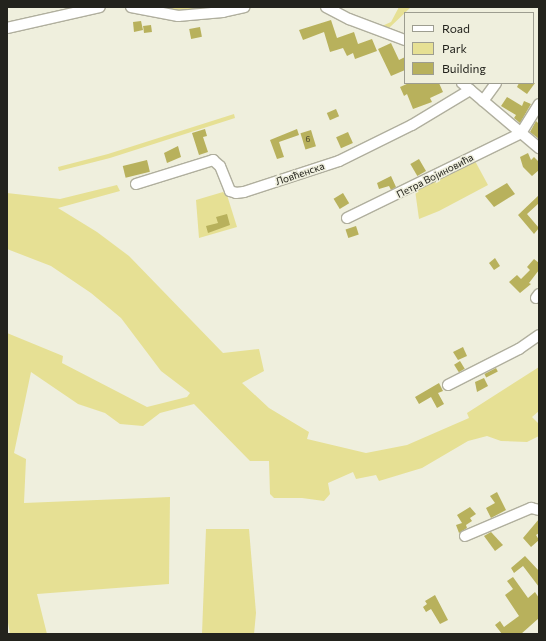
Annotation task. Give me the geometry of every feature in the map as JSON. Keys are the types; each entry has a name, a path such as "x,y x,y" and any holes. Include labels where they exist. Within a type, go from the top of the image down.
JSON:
{"street":[{"path":"7,28 100,7"},
{"path":"131,7 178,16 223,12 244,7"},
{"path":"326,7 349,19 404,40"},
{"path":"463,84 539,148"},
{"path":"483,101 495,84"},
{"name":"Ловћенска","path":"136,184 213,160 220,166 230,191 236,193 244,192 339,161 412,125 470,90"},
{"path":"521,133 539,104"},
{"name":"Петра Војиновића","path":"348,218 521,133"},
{"path":"448,385 519,349 539,335"},
{"path":"464,536 531,508 539,510"}],"green space":[{"path":"144,7 237,7 186,14"},
{"path":"399,7 411,7 404,12 388,29 382,26 391,22"},
{"path":"234,114 235,118 110,158 59,171 58,167 108,154"},
{"path":"475,161 488,185 439,211 419,219 415,190"},
{"path":"117,185 120,191 58,208 97,232 129,256 223,353 259,349 264,371 242,383 269,408 309,432 307,439 366,453 407,445 469,418 467,413 539,367 539,411 532,417 539,424 539,436 527,442 501,441 487,436 468,441 422,468 379,481 376,475 356,479 353,472 328,483 330,494 324,501 302,498 274,498 270,494 269,461 250,461 194,404 160,413 143,426 120,424 105,413 78,404 31,372 14,453 26,459 24,503 170,497 169,584 37,594 47,634 10,634 7,617 7,333 63,356 62,363 147,407 187,397 190,393 161,371 121,318 91,293 51,266 7,249 7,193 60,199"},
{"path":"223,192 227,195 237,227 199,238 196,200"},
{"path":"206,529 249,529 256,613 254,634 202,634"}],"building":[{"path":"331,20 337,38 354,32 358,44 372,39 377,51 355,59 353,53 347,56 343,48 330,52 324,32 303,40 299,30"},
{"path":"141,21 143,30 134,32 133,22"},
{"path":"151,25 152,32 144,33 143,26"},
{"path":"200,27 202,37 191,39 189,29"},
{"path":"391,43 399,60 404,58 404,70 391,76 378,49"},
{"path":"535,83 527,94 517,87 518,84"},
{"path":"407,84 439,84 443,92 430,98 432,102 413,109 407,94 404,96 400,87"},
{"path":"507,97 522,106 524,101 531,104 520,123 514,118 516,115 501,106"},
{"path":"336,109 339,116 330,120 327,113"},
{"path":"536,121 539,124 539,139 530,132"},
{"path":"205,129 207,136 203,137 208,152 199,155 192,133"},
{"path":"297,129 299,135 279,142 284,157 277,159 270,140"},
{"path":"311,130 316,146 305,149 300,133"},
{"path":"348,132 353,143 341,148 336,137"},
{"path":"178,146 181,157 167,163 164,153"},
{"path":"528,153 531,160 534,157 539,162 539,170 532,176 523,167 520,157"},
{"path":"419,159 426,171 417,176 410,164"},
{"path":"147,160 150,172 126,178 123,166"},
{"path":"391,176 396,187 391,190 389,186 379,189 377,183"},
{"path":"507,183 515,194 494,207 485,196"},
{"path":"343,193 349,203 340,209 334,199"},
{"path":"539,195 539,203 527,214 539,228 534,234 518,215"},
{"path":"227,214 230,225 208,233 206,226 218,223 216,217"},
{"path":"356,226 359,235 348,238 346,229"},
{"path":"495,258 500,266 494,270 489,263"},
{"path":"534,259 539,263 539,270 529,283 531,284 520,293 509,282 517,275 521,279 530,270 527,267"},
{"path":"463,347 467,356 458,360 453,352"},
{"path":"460,361 465,369 459,372 454,365"},
{"path":"496,368 498,372 486,377 484,374"},
{"path":"484,378 488,386 477,392 475,382"},
{"path":"439,383 443,391 438,393 444,404 437,408 431,397 419,404 415,397"},
{"path":"497,492 506,510 491,518 486,508 495,503 490,496"},
{"path":"470,507 476,514 470,518 472,521 466,525 467,528 459,533 456,525 462,523 457,515"},
{"path":"539,519 539,533 536,535 539,540 531,547 523,538"},
{"path":"491,532 503,545 495,551 484,536"},
{"path":"525,556 539,571 539,587 523,566 514,573 511,568"},
{"path":"513,577 528,598 535,592 539,598 539,618 521,634 502,634 495,625 500,621 504,627 519,616 505,595 513,589 507,581"},
{"path":"435,595 448,620 440,624 431,609 426,612 423,607 427,604 425,601"}]}
